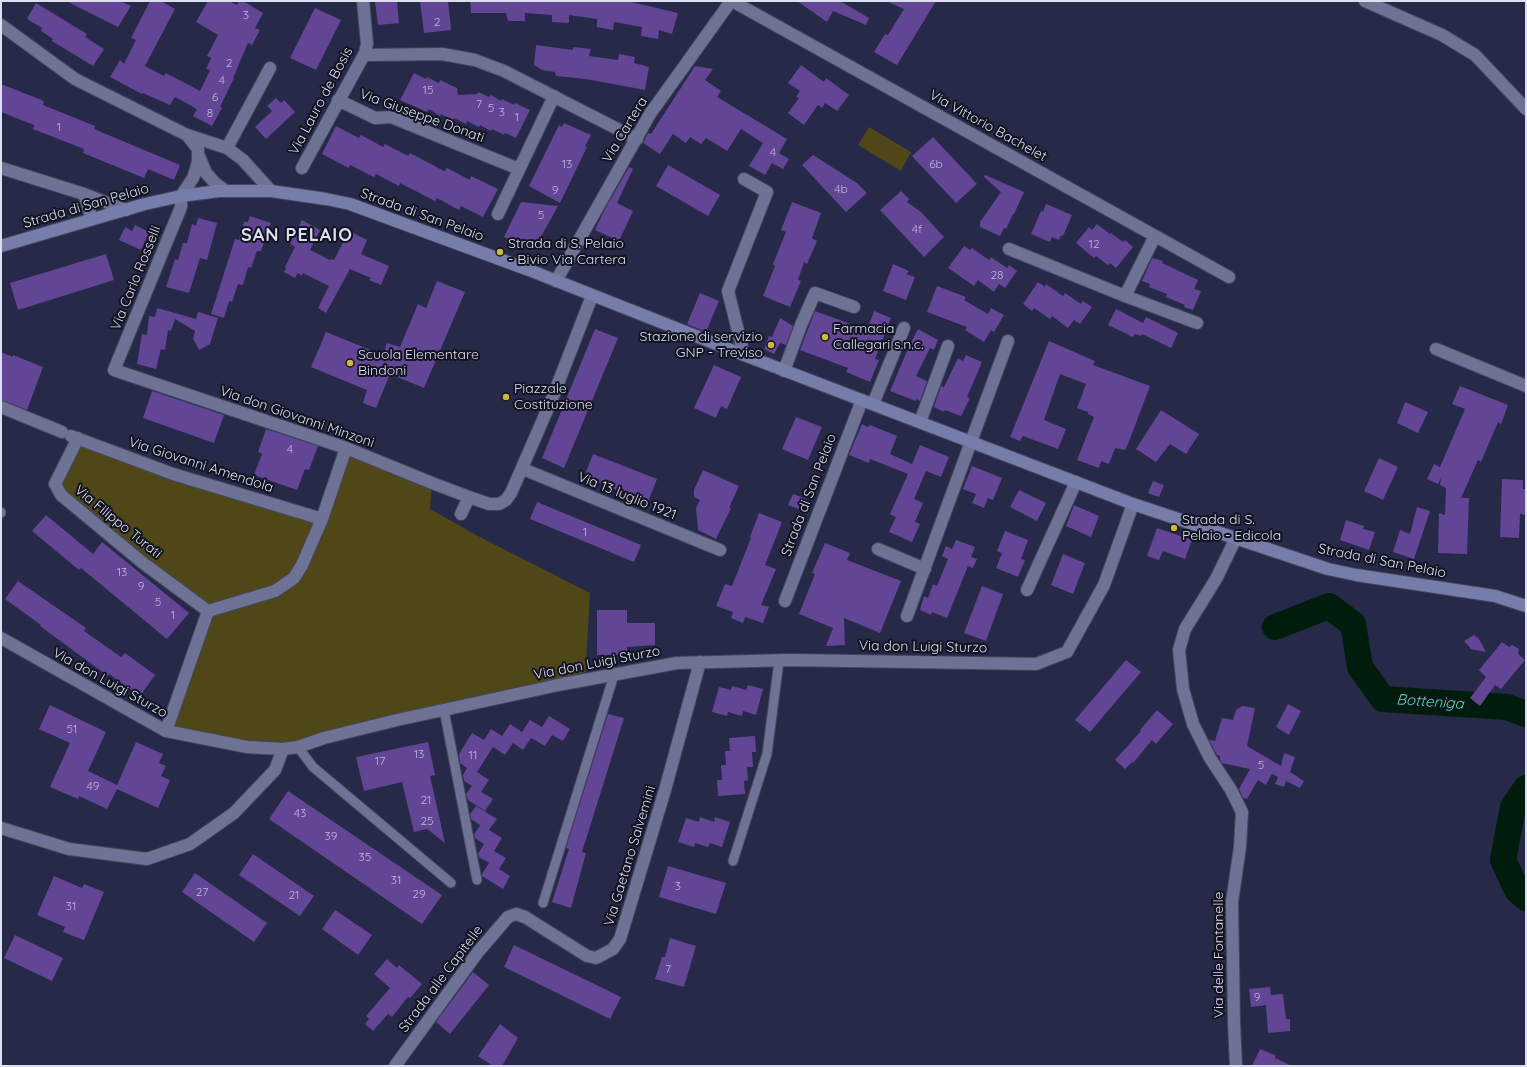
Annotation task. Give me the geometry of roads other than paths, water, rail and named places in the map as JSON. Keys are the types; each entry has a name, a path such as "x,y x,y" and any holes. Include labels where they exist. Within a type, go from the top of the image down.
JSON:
{"main road":[{"name":"Strada di San Pelaio","path":"1,246 92,219 182,196 226,191 272,191 350,204 556,281 784,371 1134,504 1328,569 1363,576 1495,596 1526,606"}],"street":[{"name":"Via Lauro de Bosis","path":"302,168 365,53 367,44 363,1"},
{"name":"Via Cartera","path":"556,281 650,114 731,1"},
{"name":"Via Vittorio Bachelet","path":"731,1 1229,277"},
{"path":"1365,1 1442,35 1475,55 1526,109"},
{"path":"1,24 74,79 187,135 227,148 243,160 272,191"},
{"path":"365,53 368,55 442,54 475,60 504,70 637,138"},
{"path":"227,148 270,68"},
{"path":"498,214 554,96"},
{"name":"Via Giuseppe Donati","path":"338,100 375,118 391,118 519,168"},
{"path":"187,135 198,149 206,173 215,184 226,191"},
{"name":"Via Carlo Rosselli","path":"114,370 181,207 182,196 193,178 199,155"},
{"path":"1,168 84,194 126,210"},
{"path":"744,179 767,192 728,291 744,355"},
{"path":"84,194 92,219"},
{"path":"1125,296 1155,236"},
{"path":"1009,249 1125,296 1197,323"},
{"path":"784,371 815,293 854,307"},
{"path":"461,514 469,497 489,504 499,504 506,500 511,494 592,296"},
{"name":"Strada di San Pelaio","path":"785,601 868,402 904,328"},
{"path":"908,616 1008,341"},
{"path":"920,422 948,346"},
{"path":"1436,349 1526,386"},
{"name":"Via don Giovanni Minzoni","path":"114,370 346,448 469,497"},
{"name":"Via Giovanni Amendola","path":"1,407 173,474 322,519"},
{"name":"Via Filippo Turati","path":"71,435 55,484 61,495 143,563 208,611"},
{"path":"166,731 208,611 275,591 294,578 302,565 322,519 346,448"},
{"name":"Via 13 luglio 1921","path":"522,469 720,550"},
{"path":"1027,590 1076,482"},
{"name":"Via don Luigi Sturzo","path":"1,638 166,731 247,747 283,748 298,746 324,738 563,684 677,663 779,661 1036,664 1066,652 1104,584 1134,504"},
{"name":"Via delle Fontanelle","path":"1236,538 1216,579 1185,629 1179,650 1183,690 1193,724 1210,758 1231,790 1242,812 1240,847 1232,902 1233,1009 1236,1066"},
{"path":"878,549 924,569"},
{"name":"Via Gaetano Salvemini","path":"516,914 525,917 587,956 596,958 613,949 620,939 666,790 700,662"},
{"path":"1,828 69,849 147,859 190,844 234,813 276,770 283,748"},
{"name":"Strada alle Capitelle","path":"395,1066 478,952 508,917 516,914"}],"lane":[{"path":"733,861 767,754 779,661"},
{"path":"543,903 614,675"},
{"path":"444,710 477,880"},
{"path":"298,746 313,767 451,883"}],"waterway":[{"name":"Botteniga","path":"1275,627 1329,606 1353,624 1360,667 1383,699 1507,707 1526,714"},
{"name":"Botteniga","path":"1526,788 1513,807 1503,860 1517,890 1526,898"}],"place":[{"name":"Strada di S. Pelaio - Bivio Via Cartera","path":"500,252"},
{"name":"Farmacia Callegari s.n.c.","path":"825,337"},
{"name":"Stazione di servizio GNP - Treviso","path":"771,345"},
{"name":"Scuola Elementare Bindoni","path":"350,363"},
{"name":"Piazzale Costituzione","path":"506,397"},
{"name":"Strada di S. Pelaio - Edicola","path":"1174,528"}],"district":[{"name":"SAN PELAIO","path":"297,236"}]}
